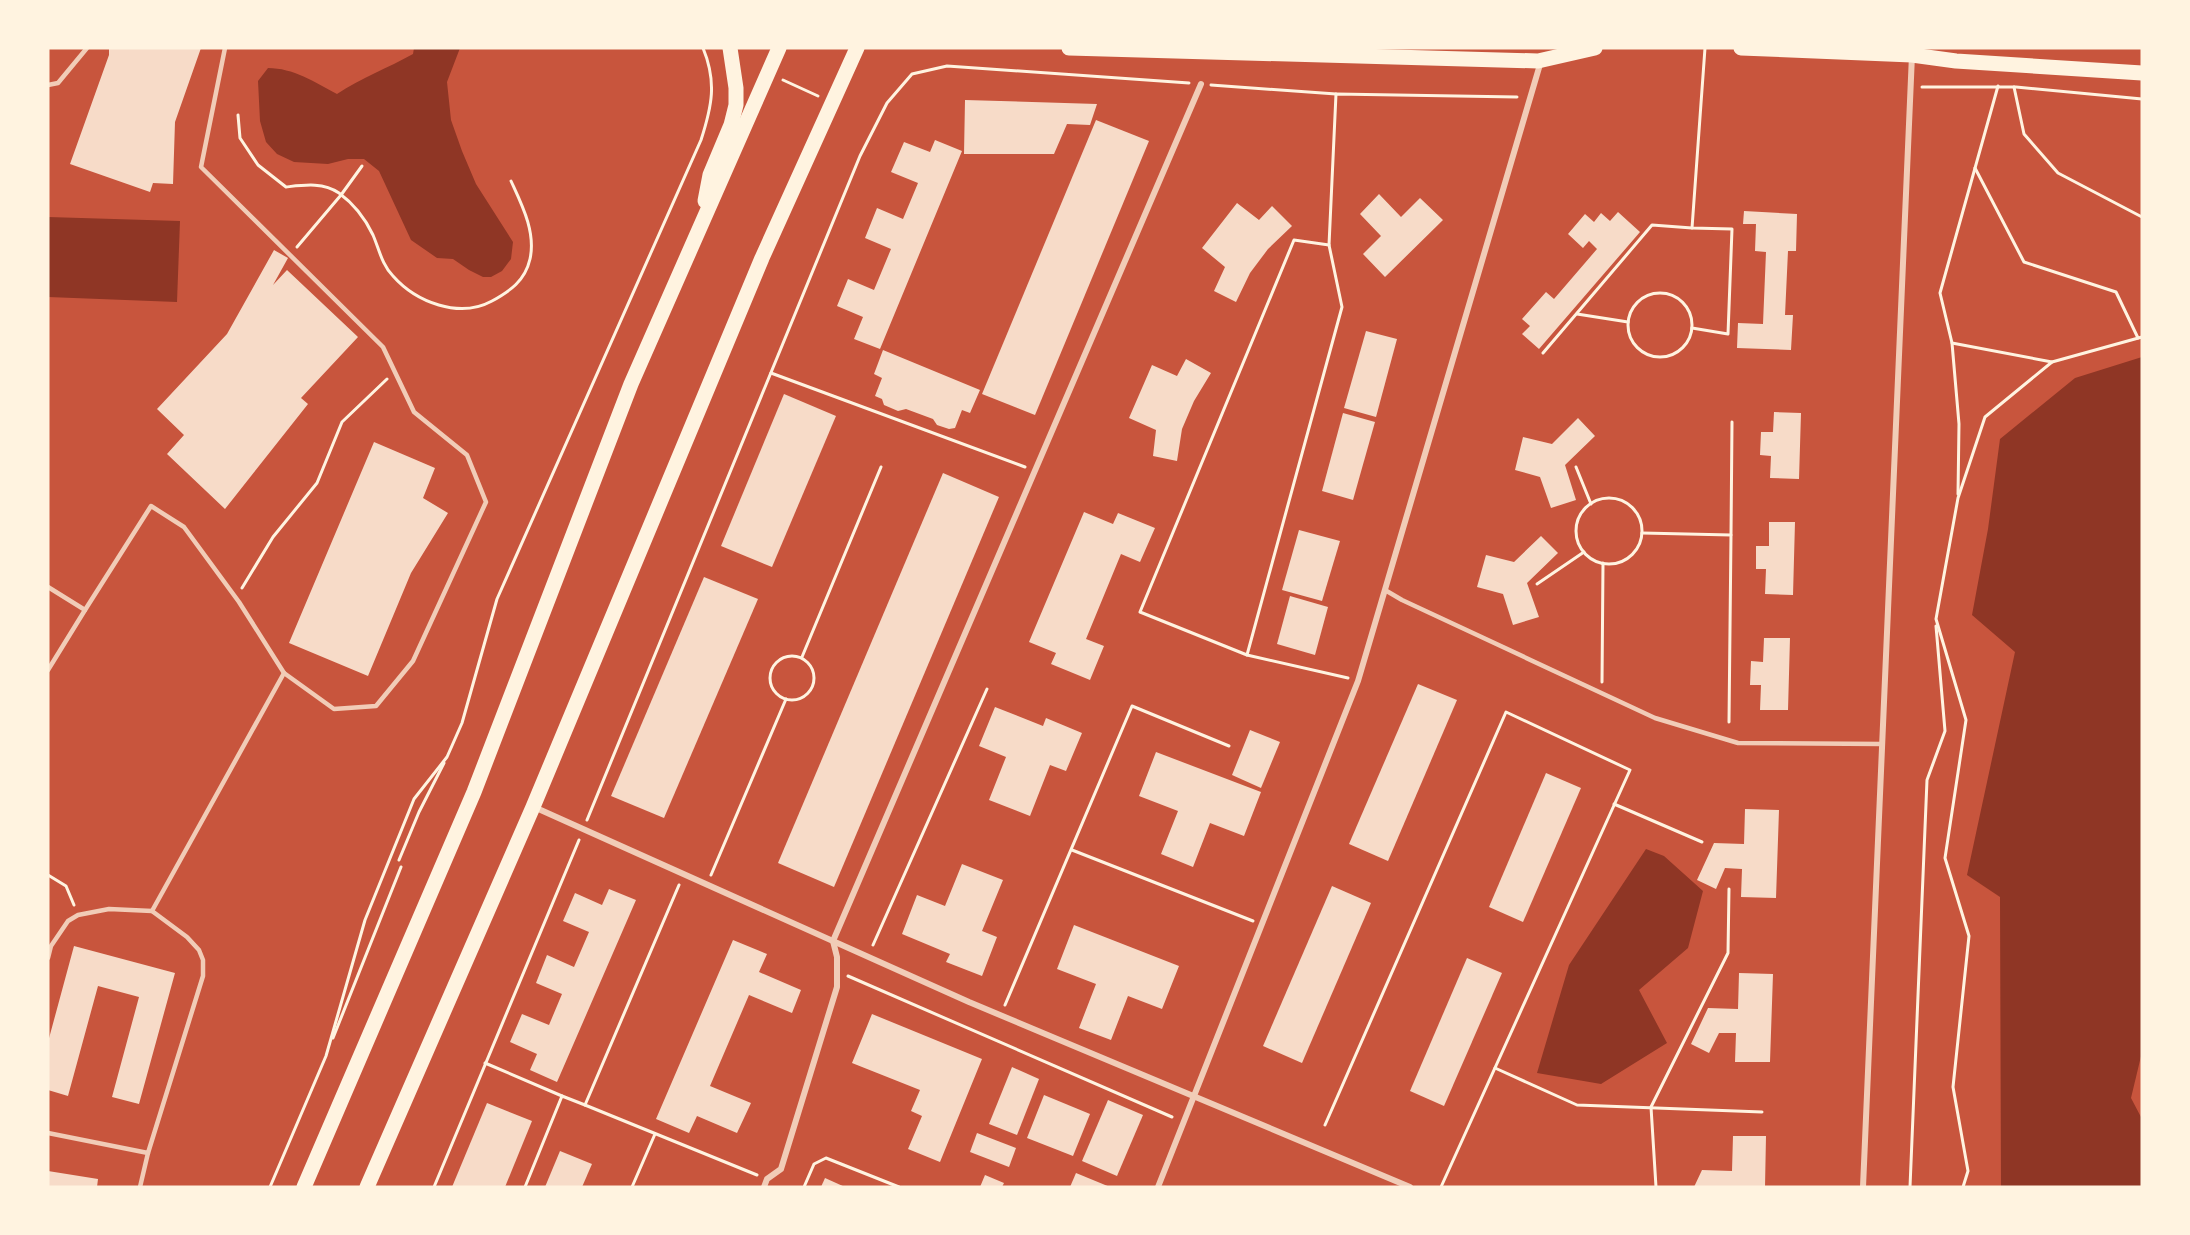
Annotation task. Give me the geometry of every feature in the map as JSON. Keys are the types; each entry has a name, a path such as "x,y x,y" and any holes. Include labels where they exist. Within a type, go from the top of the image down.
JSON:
{"main road":[{"path":"700,229 710,175 731,125 736,105 730,48"},
{"path":"304,1187 474,792 631,384 779,48"},
{"path":"367,1187 533,807 762,258 857,48"},
{"path":"1070,48 1542,61 1595,48"},
{"path":"1741,48 1912,55 1956,61 2142,73"}],"street":[{"path":"1863,1187 1912,55"},
{"path":"1158,1187 1358,681 1542,61"},
{"path":"764,1187 767,1179 781,1169 833,1003 838,972 833,941 1201,84"},
{"path":"533,807 1001,1015 1410,1187"}],"lane":[{"path":"48,85 58,83 87,48"},
{"path":"48,670 150,506 184,527 236,599 284,673 334,709 376,706 413,661 486,502 467,455 414,412 383,347 201,167 225,48"},
{"path":"48,588 85,610"},
{"path":"1385,590 1655,718 1738,743 1882,744"},
{"path":"152,911 284,673"},
{"path":"48,958 51,946 68,921 78,915 109,909 152,911 187,937 199,950 203,960 203,976 140,1187"},
{"path":"48,1132 148,1154"}],"path":[{"path":"399,860 419,812 462,723 497,598 701,140 709,117 712,92 712,74 703,48"},
{"path":"1692,228 1705,48"},
{"path":"434,1187 584,830 860,156 887,103 912,74 947,66 1336,94 1531,97"},
{"path":"1910,86 1959,88 1998,86 2142,99"},
{"path":"1958,498 1959,424 1952,343 1940,293 1998,86"},
{"path":"2014,87 2024,134 2058,173 2142,217"},
{"path":"1247,655 1342,307 1329,245 1336,94"},
{"path":"238,115 240,138 258,165 286,186 312,184 341,195 359,211 373,235 382,261 393,276 430,303 455,308 482,307 510,291 526,274 531,256 531,231 512,181"},
{"path":"290,255 341,195 362,166"},
{"path":"1910,1187 1927,780 1945,731 1936,619 1958,498 1985,417 2052,362 2140,338 2116,292 2024,262 1975,167"},
{"path":"1543,353 1652,225 1732,229 1728,334 1692,328"},
{"path":"1329,245 1294,240 1140,612 1247,655 1358,681"},
{"path":"1658,293 1668,294 1678,299 1686,307 1692,328 1689,337 1676,352 1658,357 1640,350 1633,343 1628,322 1631,311 1638,302 1658,293"},
{"path":"1576,314 1628,322"},
{"path":"1952,343 2052,362"},
{"path":"236,599 273,537 317,483 342,422 395,371"},
{"path":"771,373 1035,470"},
{"path":"1730,722 1732,422"},
{"path":"802,657 881,467"},
{"path":"1576,467 1591,504"},
{"path":"1600,499 1620,500 1629,505 1636,513 1642,533 1640,543 1625,560 1603,563 1593,560 1584,552 1578,543 1576,531 1583,511 1600,499"},
{"path":"1642,533 1731,535"},
{"path":"1537,584 1584,552"},
{"path":"1602,693 1603,563"},
{"path":"1936,619 1966,720 1945,858 1969,936 1953,1087 1968,1172 1963,1187"},
{"path":"802,657 812,667 814,682 812,689 800,699 786,699 774,691 770,684 771,670 780,658 802,657"},
{"path":"868,957 987,689"},
{"path":"707,885 786,699"},
{"path":"1001,1015 1132,706 1229,746"},
{"path":"1325,1125 1506,712 1630,770 1441,1187"},
{"path":"326,1056 365,920 414,799 447,757"},
{"path":"1614,804 1702,842"},
{"path":"1071,850 1263,925"},
{"path":"270,1187 326,1056 401,867"},
{"path":"585,1105 684,874"},
{"path":"48,875 66,886 78,915"},
{"path":"1656,1187 1651,1107 1728,953 1728,889"},
{"path":"838,972 1185,1122"},
{"path":"485,1063 767,1179"},
{"path":"1495,1068 1577,1105 1762,1112"},
{"path":"525,1187 562,1095"},
{"path":"632,1187 655,1134"},
{"path":"804,1187 813,1164 826,1158 899,1187"}],"shaded area":[{"path":"414,48 460,48 447,82 451,120 476,184 513,242 511,259 502,271 491,277 483,277 453,259 437,258 411,240 379,171 364,159 348,159 328,164 294,162 277,154 266,142 260,121 258,81 268,68 295,73 337,94 413,54"},
{"path":"48,217 180,221 177,302 48,297"},
{"path":"2142,357 2142,1052 2131,1098 2142,1119 2142,1187 2001,1187 2000,897 1967,875 2015,652 1972,615 1988,529 2000,439 2075,378"},
{"path":"1646,849 1664,856 1703,891 1688,948 1639,990 1667,1043 1601,1084 1537,1073 1569,965"}],"building":[{"path":"109,48 201,48 175,122 173,184 153,183 150,192 70,164 109,55"},
{"path":"965,100 1097,104 1090,125 1067,124 1054,154 964,154"},
{"path":"1096,120 1149,141 1035,415 982,394"},
{"path":"935,140 962,151 880,349 854,339 863,317 837,306 848,279 874,290 891,249 865,238 877,208 903,219 918,183 891,172 904,142 930,152"},
{"path":"1379,194 1401,217 1420,198 1443,220 1385,277 1363,254 1381,236 1360,214"},
{"path":"1237,203 1259,220 1272,206 1292,226 1268,249 1250,273 1236,302 1214,291 1225,267 1202,248"},
{"path":"1744,211 1797,214 1796,251 1788,251 1785,315 1793,315 1791,350 1737,348 1738,323 1763,324 1766,252 1755,251 1756,224 1743,224"},
{"path":"1618,212 1640,232 1539,349 1522,334 1530,326 1522,319 1546,292 1554,299 1597,249 1589,241 1583,248 1568,234 1585,214 1594,222 1601,213 1610,221"},
{"path":"274,250 288,258 273,285 287,270 358,337 301,398 308,404 225,509 167,454 184,435 157,409 227,334"},
{"path":"1366,331 1397,339 1376,417 1344,408"},
{"path":"883,350 980,390 970,413 962,410 955,428 949,429 937,425 933,419 906,409 898,411 884,405 882,399 875,396 882,378 874,374"},
{"path":"1186,359 1211,373 1194,401 1182,429 1177,461 1153,456 1156,430 1129,418 1152,365 1177,376"},
{"path":"784,394 836,416 772,567 721,546"},
{"path":"1774,412 1801,413 1799,479 1770,478 1771,456 1760,455 1761,432 1773,432"},
{"path":"1343,413 1375,422 1353,500 1322,491"},
{"path":"1578,418 1595,436 1565,465 1576,500 1551,508 1540,477 1515,470 1523,437 1552,444"},
{"path":"374,442 435,468 423,498 448,513 411,573 368,676 289,643"},
{"path":"943,473 999,497 834,887 778,863"},
{"path":"1084,512 1113,524 1118,513 1155,528 1140,562 1121,554 1086,639 1104,646 1090,680 1051,664 1056,653 1029,642"},
{"path":"1769,522 1795,522 1793,595 1765,594 1766,569 1756,569 1756,546 1769,546"},
{"path":"1299,530 1340,541 1322,601 1282,590"},
{"path":"1541,536 1558,553 1527,583 1539,617 1513,625 1503,594 1477,587 1486,555 1514,562"},
{"path":"704,577 758,599 664,818 611,796"},
{"path":"1290,596 1328,607 1315,655 1277,644"},
{"path":"1764,638 1790,638 1788,710 1760,710 1761,685 1750,685 1751,661 1763,662"},
{"path":"1418,684 1457,700 1388,861 1349,844"},
{"path":"995,707 1043,726 1046,718 1082,733 1066,771 1050,765 1030,816 989,800 1006,757 979,746"},
{"path":"1250,730 1280,742 1261,788 1232,775"},
{"path":"1156,752 1261,792 1244,836 1210,823 1193,867 1161,854 1178,811 1139,796"},
{"path":"1546,773 1581,788 1523,922 1489,907"},
{"path":"1745,809 1779,810 1776,898 1741,897 1742,869 1725,868 1716,889 1697,880 1714,843 1744,844"},
{"path":"962,864 1003,880 982,931 997,937 982,976 946,962 950,954 902,934 917,895 945,906"},
{"path":"1332,886 1371,903 1302,1063 1263,1046"},
{"path":"609,889 636,900 557,1082 530,1070 537,1054 510,1042 522,1014 549,1025 562,994 536,983 547,955 574,967 589,932 563,921 575,893 602,905"},
{"path":"1074,925 1179,966 1162,1009 1128,996 1111,1040 1079,1028 1096,984 1057,969"},
{"path":"733,940 767,954 759,972 801,990 792,1013 749,995 710,1086 751,1103 737,1133 697,1116 689,1133 656,1119"},
{"path":"74,946 175,973 139,1104 112,1097 139,997 98,986 68,1096 48,1090 48,1042"},
{"path":"1467,958 1502,973 1444,1106 1410,1091"},
{"path":"1739,973 1773,974 1770,1062 1735,1062 1736,1033 1719,1033 1709,1053 1691,1044 1708,1008 1738,1009"},
{"path":"872,1014 982,1059 940,1162 908,1149 922,1116 911,1111 920,1090 852,1063"},
{"path":"1012,1067 1039,1079 1017,1135 989,1124"},
{"path":"1044,1095 1090,1114 1073,1156 1027,1138"},
{"path":"1108,1100 1143,1115 1117,1176 1082,1161"},
{"path":"487,1103 532,1121 505,1187 452,1187"},
{"path":"977,1133 1016,1148 1009,1167 970,1152"},
{"path":"1733,1136 1766,1136 1765,1187 1694,1187 1702,1170 1732,1171"},
{"path":"560,1151 592,1164 582,1187 545,1187"},
{"path":"48,1171 98,1179 97,1187 48,1187"},
{"path":"1076,1173 1110,1187 1070,1187"},
{"path":"985,1175 1004,1183 1002,1187 980,1187"},
{"path":"825,1178 845,1187 821,1187"}]}
